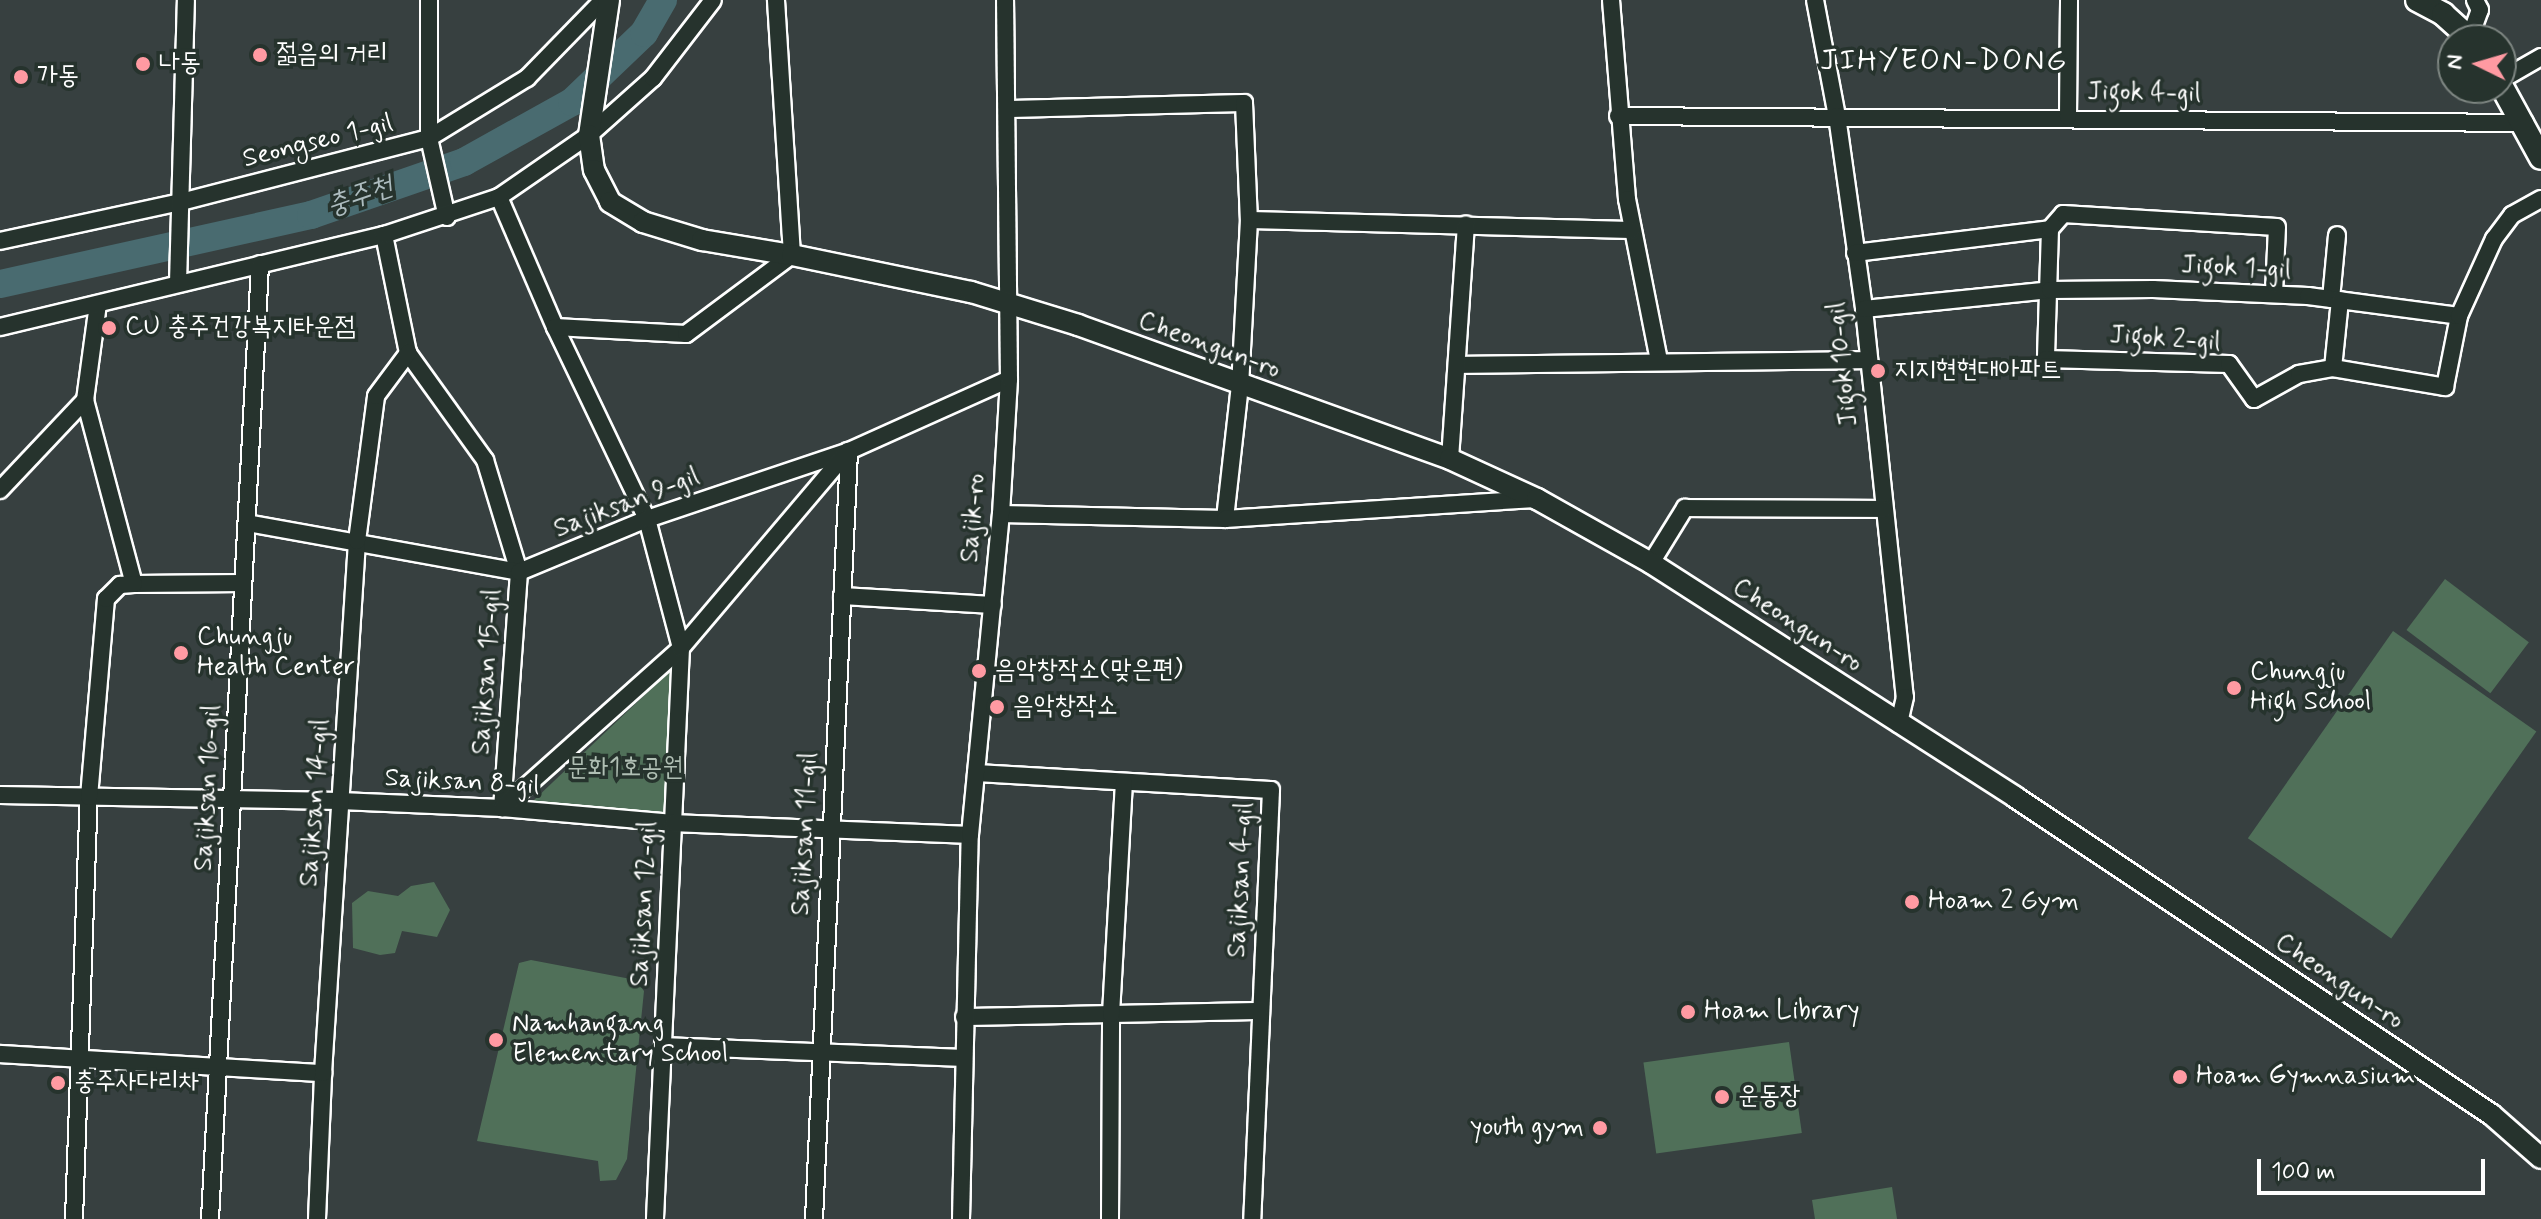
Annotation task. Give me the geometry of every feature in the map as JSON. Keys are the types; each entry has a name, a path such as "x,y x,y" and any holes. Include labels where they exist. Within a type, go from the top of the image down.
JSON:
{"main road":[{"path":"2417,0 2455,24"},
{"path":"2514,104 2541,158"}],"street":[{"path":"178,283 186,0"},
{"path":"429,0 429,138 447,217"},
{"path":"606,0 589,135 594,170 610,202 643,222 702,240 971,292 1010,306"},
{"name":"Seongseo 1-gil","path":"0,241 181,202 429,138 527,78 606,0"},
{"path":"0,327 384,235 447,217 499,197 589,135 653,78 713,0"},
{"path":"776,0 792,255"},
{"name":"Sajik-ro","path":"961,1219 970,835 1001,514 1009,379 1009,109 1005,0"},
{"path":"1611,0 1618,116 1632,230 1659,360"},
{"name":"Jigok 10-gil","path":"1815,0 1837,116 1864,309 1905,697 1899,724"},
{"path":"2068,117 2069,0"},
{"path":"2475,24 2481,3"},
{"path":"2517,73 2541,57"},
{"path":"1009,109 1244,103 1249,220 1240,385 1225,519"},
{"name":"Jigok 4-gil","path":"1618,116 2068,117 2525,123"},
{"name":"Sajiksan 12-gil","path":"499,197 555,327 647,519 681,648 655,1219"},
{"path":"2459,316 2494,239 2512,215 2541,199"},
{"path":"2050,290 2050,229 2063,214 2277,227 2274,294"},
{"path":"1249,220 1632,230"},
{"path":"1450,459 1459,365 1466,225"},
{"path":"1855,253 2050,229"},
{"name":"Sajiksan 15-gil","path":"384,235 408,353 485,460 519,572 502,808"},
{"path":"2333,368 2337,235"},
{"path":"555,327 686,334 792,255"},
{"name":"Sajiksan 16-gil","path":"210,1219 260,264"},
{"name":"Jigok 1-gil","path":"1864,309 2050,290 2153,289 2274,294 2459,316"},
{"name":"Jigok 2-gil","path":"2050,290 2046,359 2229,364 2254,399 2299,374 2333,368 2445,387 2459,316"},
{"path":"98,304 85,400 134,584"},
{"name":"Cheongun-ro","path":"1010,306 1078,325 1450,459 1537,499 1651,563 2492,1115"},
{"name":"Sajiksan 14-gil","path":"317,1219 323,1073 357,541 376,396 408,353"},
{"path":"1459,365 1659,360 1868,360"},
{"name":"Sajiksan 9-gil","path":"519,572 647,519 849,451 1009,379"},
{"path":"0,490 85,400"},
{"path":"502,808 681,648 849,451"},
{"name":"Sajiksan 11-gil","path":"814,1219 829,829 849,451"},
{"path":"1001,514 1225,519 1537,499"},
{"path":"1651,563 1685,508 1884,509"},
{"path":"247,523 519,572"},
{"path":"74,1219 89,797 106,599 120,585 243,583"},
{"path":"842,596 993,605"},
{"name":"Sajiksan 4-gil","path":"976,773 1271,790 1252,1219"},
{"path":"1110,1219 1111,1014 1124,782"},
{"name":"Sajiksan 8-gil","path":"0,795 340,801 502,808 673,823 970,835"},
{"path":"964,1017 1260,1011"},
{"path":"663,1046 963,1058"},
{"path":"0,1054 323,1073"},
{"path":"2492,1115 2541,1139"},
{"path":"2492,1115 2541,1158"}],"green space":[{"path":"2445,579 2529,642 2490,693 2406,630"},
{"path":"2393,631 2536,731 2391,939 2248,838"},
{"name":"문화1호공원","path":"671,670 665,815 533,801"},
{"path":"434,882 450,910 437,937 402,931 395,953 380,955 353,948 352,903 368,891 398,896 411,886"},
{"path":"531,960 636,980 644,991 627,1159 616,1180 600,1181 598,1161 477,1141 519,963"},
{"name":"운동장","path":"1789,1042 1802,1133 1656,1154 1643,1062"},
{"path":"1892,1187 1897,1219 1815,1219 1812,1200"}],"waterway":[{"name":"충주천","path":"0,284 311,215 464,162 572,102 644,33 663,0"}],"place":[{"name":"젊음의 거리","path":"260,55"},
{"name":"나동","path":"143,64"},
{"name":"가동","path":"21,77"},
{"name":"CU 충주건강복지타운점","path":"109,328"},
{"name":"지지현현대아파트","path":"1878,371"},
{"name":"Chungju Health Center","path":"181,653"},
{"name":"음악창작소(맞은편)","path":"979,671"},
{"name":"Chungju High School","path":"2234,688"},
{"name":"음악창작소","path":"997,707"},
{"name":"Hoam 2 Gym","path":"1912,902"},
{"name":"Hoam Library","path":"1688,1012"},
{"name":"Namhangang Elementary School","path":"496,1040"},
{"name":"Hoam Gymnasium","path":"2180,1077"},
{"name":"충주사다리차","path":"58,1083"},
{"name":"운동장","path":"1722,1097"},
{"name":"youth gym","path":"1600,1128"}],"district":[{"name":"JIHYEON-DONG","path":"1944,61"}]}
